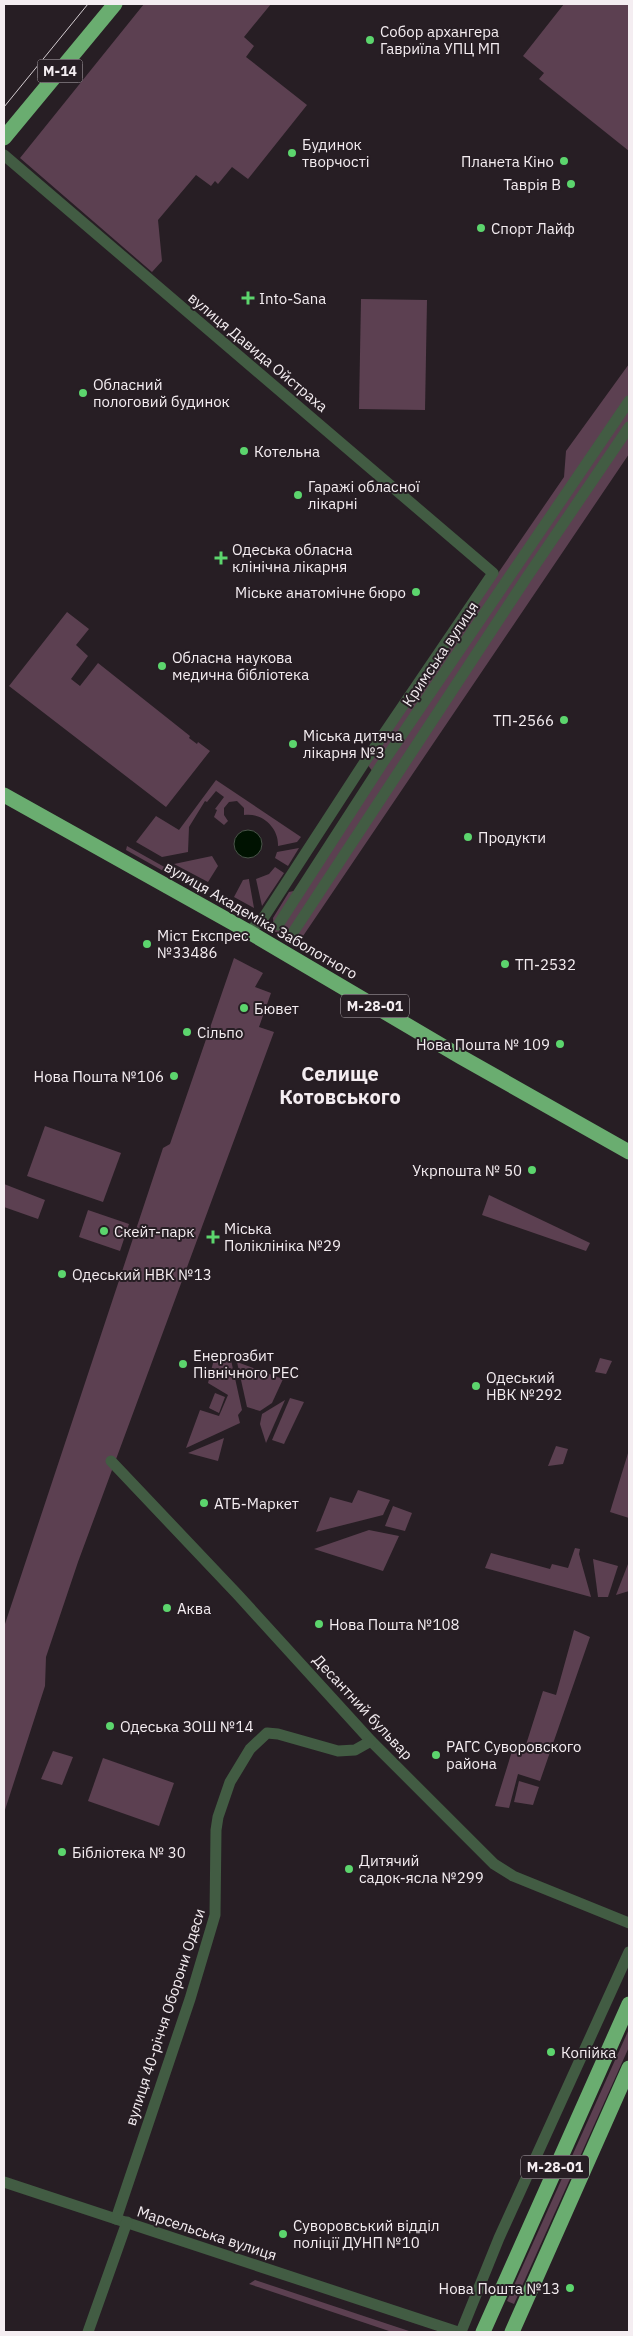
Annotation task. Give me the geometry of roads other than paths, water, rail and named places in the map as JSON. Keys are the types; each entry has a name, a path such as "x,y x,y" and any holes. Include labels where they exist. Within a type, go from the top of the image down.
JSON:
{"highway":[{"name":"М-14","path":"4,138 115,4"},
{"name":"вулиця Академіка Заболотного","path":"4,795 249,932 461,1057 629,1152"},
{"name":"М-28-01","path":"483,2332 629,2004"},
{"name":"М-28-01","path":"512,2332 629,2068"}],"street":[{"name":"вулиця Давида Ойстраха","path":"4,155 493,573"},
{"name":"Кримська вулиця","path":"278,925 382,764 629,402"},
{"name":"Кримська вулиця","path":"292,934 527,577 629,427"},
{"name":"Кримська вулиця","path":"249,932 264,917 366,760 493,573"},
{"name":"Десантний бульвар","path":"111,1461 234,1591 370,1741 503,1870 629,1923"},
{"name":"вулиця 40-річчя Оборони Одеси","path":"121,2221 215,1915 216,1830 230,1782 250,1749 267,1734 278,1734 338,1751 355,1750 370,1741"},
{"path":"459,2332 499,2238 629,1952"},
{"name":"Марсельська вулиця","path":"4,2182 459,2332"},
{"path":"88,2332 121,2221"}],"tram line":[{"path":"4,107 88,4"}],"place":[{"name":"Собор архангера Гавриїла УПЦ МП","path":"370,40"},
{"name":"Будинок творчості","path":"292,153"},
{"name":"Планета Кіно","path":"564,161"},
{"name":"Таврія В","path":"571,184"},
{"name":"Спорт Лайф","path":"481,228"},
{"name":"Into-Sana","path":"248,298"},
{"name":"Обласний пологовий будинок","path":"83,393"},
{"name":"Котельна","path":"244,451"},
{"name":"Гаражі обласної лікарні","path":"298,495"},
{"name":"Одеська обласна клінічна лікарня","path":"221,558"},
{"name":"Міське анатомічне бюро","path":"416,592"},
{"name":"Обласна наукова медична бібліотека","path":"162,666"},
{"name":"ТП-2566","path":"564,720"},
{"name":"Міська дитяча лікарня №3","path":"293,744"},
{"name":"Продукти","path":"468,837"},
{"name":"Міст Експрес №33486","path":"147,944"},
{"name":"ТП-2532","path":"505,964"},
{"name":"Бювет","path":"244,1008"},
{"name":"Сільпо","path":"187,1032"},
{"name":"Нова Пошта № 109","path":"560,1044"},
{"name":"Нова Пошта №106","path":"174,1076"},
{"name":"Укрпошта № 50","path":"532,1170"},
{"name":"Скейт-парк","path":"104,1231"},
{"name":"Міська Поліклініка №29","path":"213,1237"},
{"name":"Одеський НВК №13","path":"62,1274"},
{"name":"Енергозбит Північного РЕС","path":"183,1364"},
{"name":"Одеський НВК №292","path":"476,1386"},
{"name":"АТБ-Маркет","path":"204,1503"},
{"name":"Аква","path":"167,1608"},
{"name":"Нова Пошта №108","path":"319,1624"},
{"name":"Одеська ЗОШ №14","path":"110,1726"},
{"name":"РАГС Суворовского района","path":"436,1755"},
{"name":"Бібліотека № 30","path":"62,1852"},
{"name":"Дитячий садок-ясла №299","path":"349,1869"},
{"name":"Копійка","path":"551,2052"},
{"name":"Суворовський відділ поліції ДУНП №10","path":"283,2234"},
{"name":"Нова Пошта №13","path":"570,2288"}],"district":[{"name":"Селище Котовського","path":"340,1084"}]}
